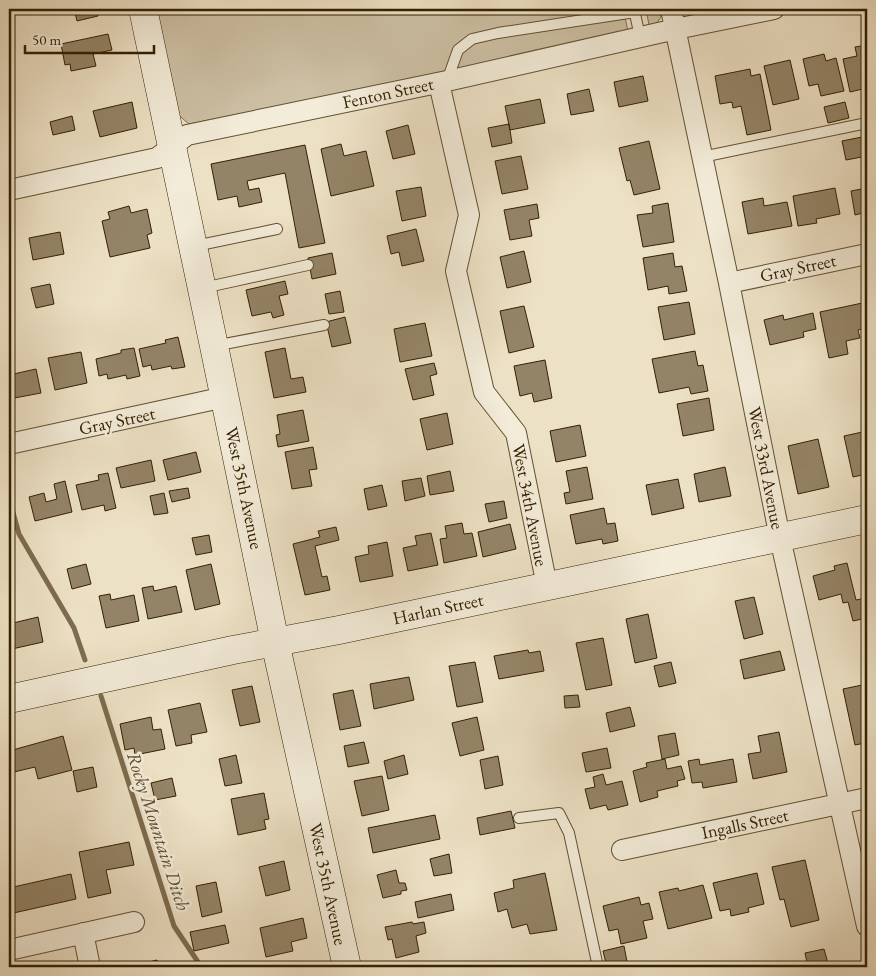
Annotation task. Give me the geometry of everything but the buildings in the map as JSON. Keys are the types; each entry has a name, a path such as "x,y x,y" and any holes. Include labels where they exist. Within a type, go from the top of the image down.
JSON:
{"street":[{"name":"West 35th Avenue","path":"143,9 275,642 347,967"},
{"name":"West 33rd Avenue","path":"671,9 729,283 780,538 867,926"},
{"name":"Fenton Street","path":"9,190 157,158 187,135 443,82 676,29 774,9"},
{"name":"West 34th Avenue","path":"443,82 469,215 456,270 484,392 516,433 546,586"},
{"name":"Gray Street","path":"729,283 867,254"},
{"name":"Gray Street","path":"9,444 225,397"},
{"name":"Harlan Street","path":"9,699 867,519"},
{"name":"Ingalls Street","path":"622,850 867,798"},
{"path":"9,950 134,922"},
{"path":"83,933 90,967"}],"lane":[{"path":"443,82 458,50 472,39 498,32 634,10 640,37"},
{"path":"702,157 867,123"},
{"path":"193,247 277,229"},
{"path":"202,288 308,266"},
{"path":"214,346 324,325"},
{"path":"519,818 558,812 569,833 598,967"}],"shaded area":[{"path":"156,9 623,9 628,31 609,39 189,124 176,113"},
{"path":"646,9 659,9 661,17 654,27 649,25"}],"waterway":[{"name":"Rocky Mountain Ditch","path":"9,498 19,534 74,628 85,660"},
{"name":"Rocky Mountain Ditch","path":"101,696 174,926 200,965 204,967"}]}
